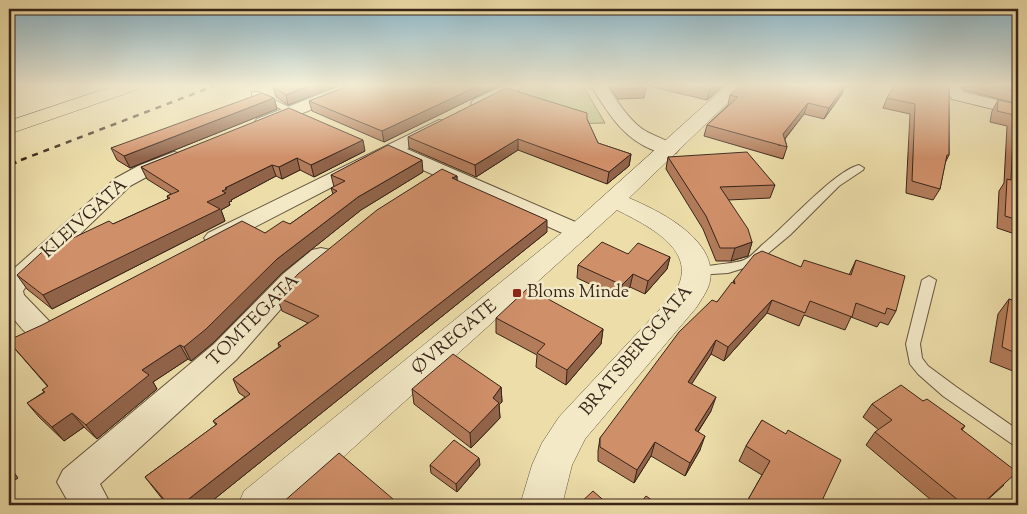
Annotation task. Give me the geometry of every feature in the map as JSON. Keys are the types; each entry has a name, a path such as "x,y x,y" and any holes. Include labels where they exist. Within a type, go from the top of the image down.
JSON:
{"main road":[{"path":"9,128 61,110"}],"street":[{"path":"247,129 302,115 311,110"},
{"path":"197,248 380,148 462,110"},
{"path":"615,110 625,125 639,136 669,149"},
{"name":"ØVREGATE","path":"259,505 579,232 710,110"},
{"path":"380,148 430,179 579,232"},
{"name":"KLEIVGATA","path":"42,329 11,298 10,290 18,278 124,182 146,170 192,151"},
{"name":"BRATSBERGGATA","path":"541,505 548,474 558,449 572,428 685,300 693,290 696,280 696,271 688,248 678,238 649,216 614,200"},
{"name":"TOMTEGATA","path":"84,494 292,280 342,239"}],"lane":[{"path":"291,110 302,115"},
{"path":"696,271 728,269 750,262 786,232 835,184 859,168"},
{"path":"929,280 913,344 915,360 923,370 949,391 1018,439"}],"green space":[{"path":"530,110 597,110 605,123 561,124"}],"building":[{"path":"215,110 243,110 124,156 111,148"},
{"path":"284,110 294,110 363,140 311,165 297,158 279,167 272,165 225,188 227,189 222,191 226,193 207,202 220,209 43,295 17,275 41,253 109,221 113,224 170,198 167,196 179,191 141,167"},
{"path":"331,110 427,110 382,131"},
{"path":"462,110 577,110 587,113 587,119 598,143 631,154 609,172 518,139 475,165 408,137"},
{"path":"724,110 802,110 783,134 787,147 707,125"},
{"path":"915,110 949,110 949,155 947,155 940,189 912,181"},
{"path":"1018,110 1018,220 1005,216 1007,179 1011,180 1014,115 997,111"},
{"path":"388,145 422,160 358,197 277,259 206,329 184,347 180,345 142,370 149,375 86,425 72,413 52,427 27,403 45,392 42,390 48,386 9,340 42,325 242,221 265,233 283,221 290,224 337,191 331,188 345,181 331,175"},
{"path":"747,152 775,185 720,187 748,229 752,242 735,248 720,248 706,216 668,157"},
{"path":"442,169 457,176 452,178 547,220 181,505 169,505 145,477 217,424 213,421 250,394 233,379 281,346 278,343 319,316 277,297 298,274 377,210"},
{"path":"602,242 628,254 638,243 670,257 648,281 633,274 622,285 578,265"},
{"path":"762,251 801,267 804,260 851,275 856,260 905,276 896,311 887,308 885,314 856,303 852,317 810,301 805,313 772,300 728,347 716,340 688,382 716,397 695,430 705,436 690,463 655,442 637,470 600,447 600,438 679,332 712,300 717,302 732,282 735,284 734,280 754,255"},
{"path":"528,288 603,329 567,370 537,353 545,344 496,318"},
{"path":"1009,299 1018,302 1018,354 1002,347"},
{"path":"453,354 501,387 493,398 499,403 470,433 412,389"},
{"path":"901,385 923,401 927,399 965,426 961,429 1017,472 981,505 964,505 875,432 892,420 872,404"},
{"path":"762,420 786,434 788,430 841,460 820,505 745,505 770,461 746,446"},
{"path":"454,440 479,458 456,484 430,465"},
{"path":"339,453 400,505 285,505 282,503"},
{"path":"593,491 609,505 578,505"},
{"path":"646,496 659,505 639,505"},
{"path":"689,499 697,505 685,505"}],"railway":[{"path":"21,160 151,110"},
{"path":"9,165 24,159"}],"place":[{"name":"Bloms Minde","path":"517,293"}]}
